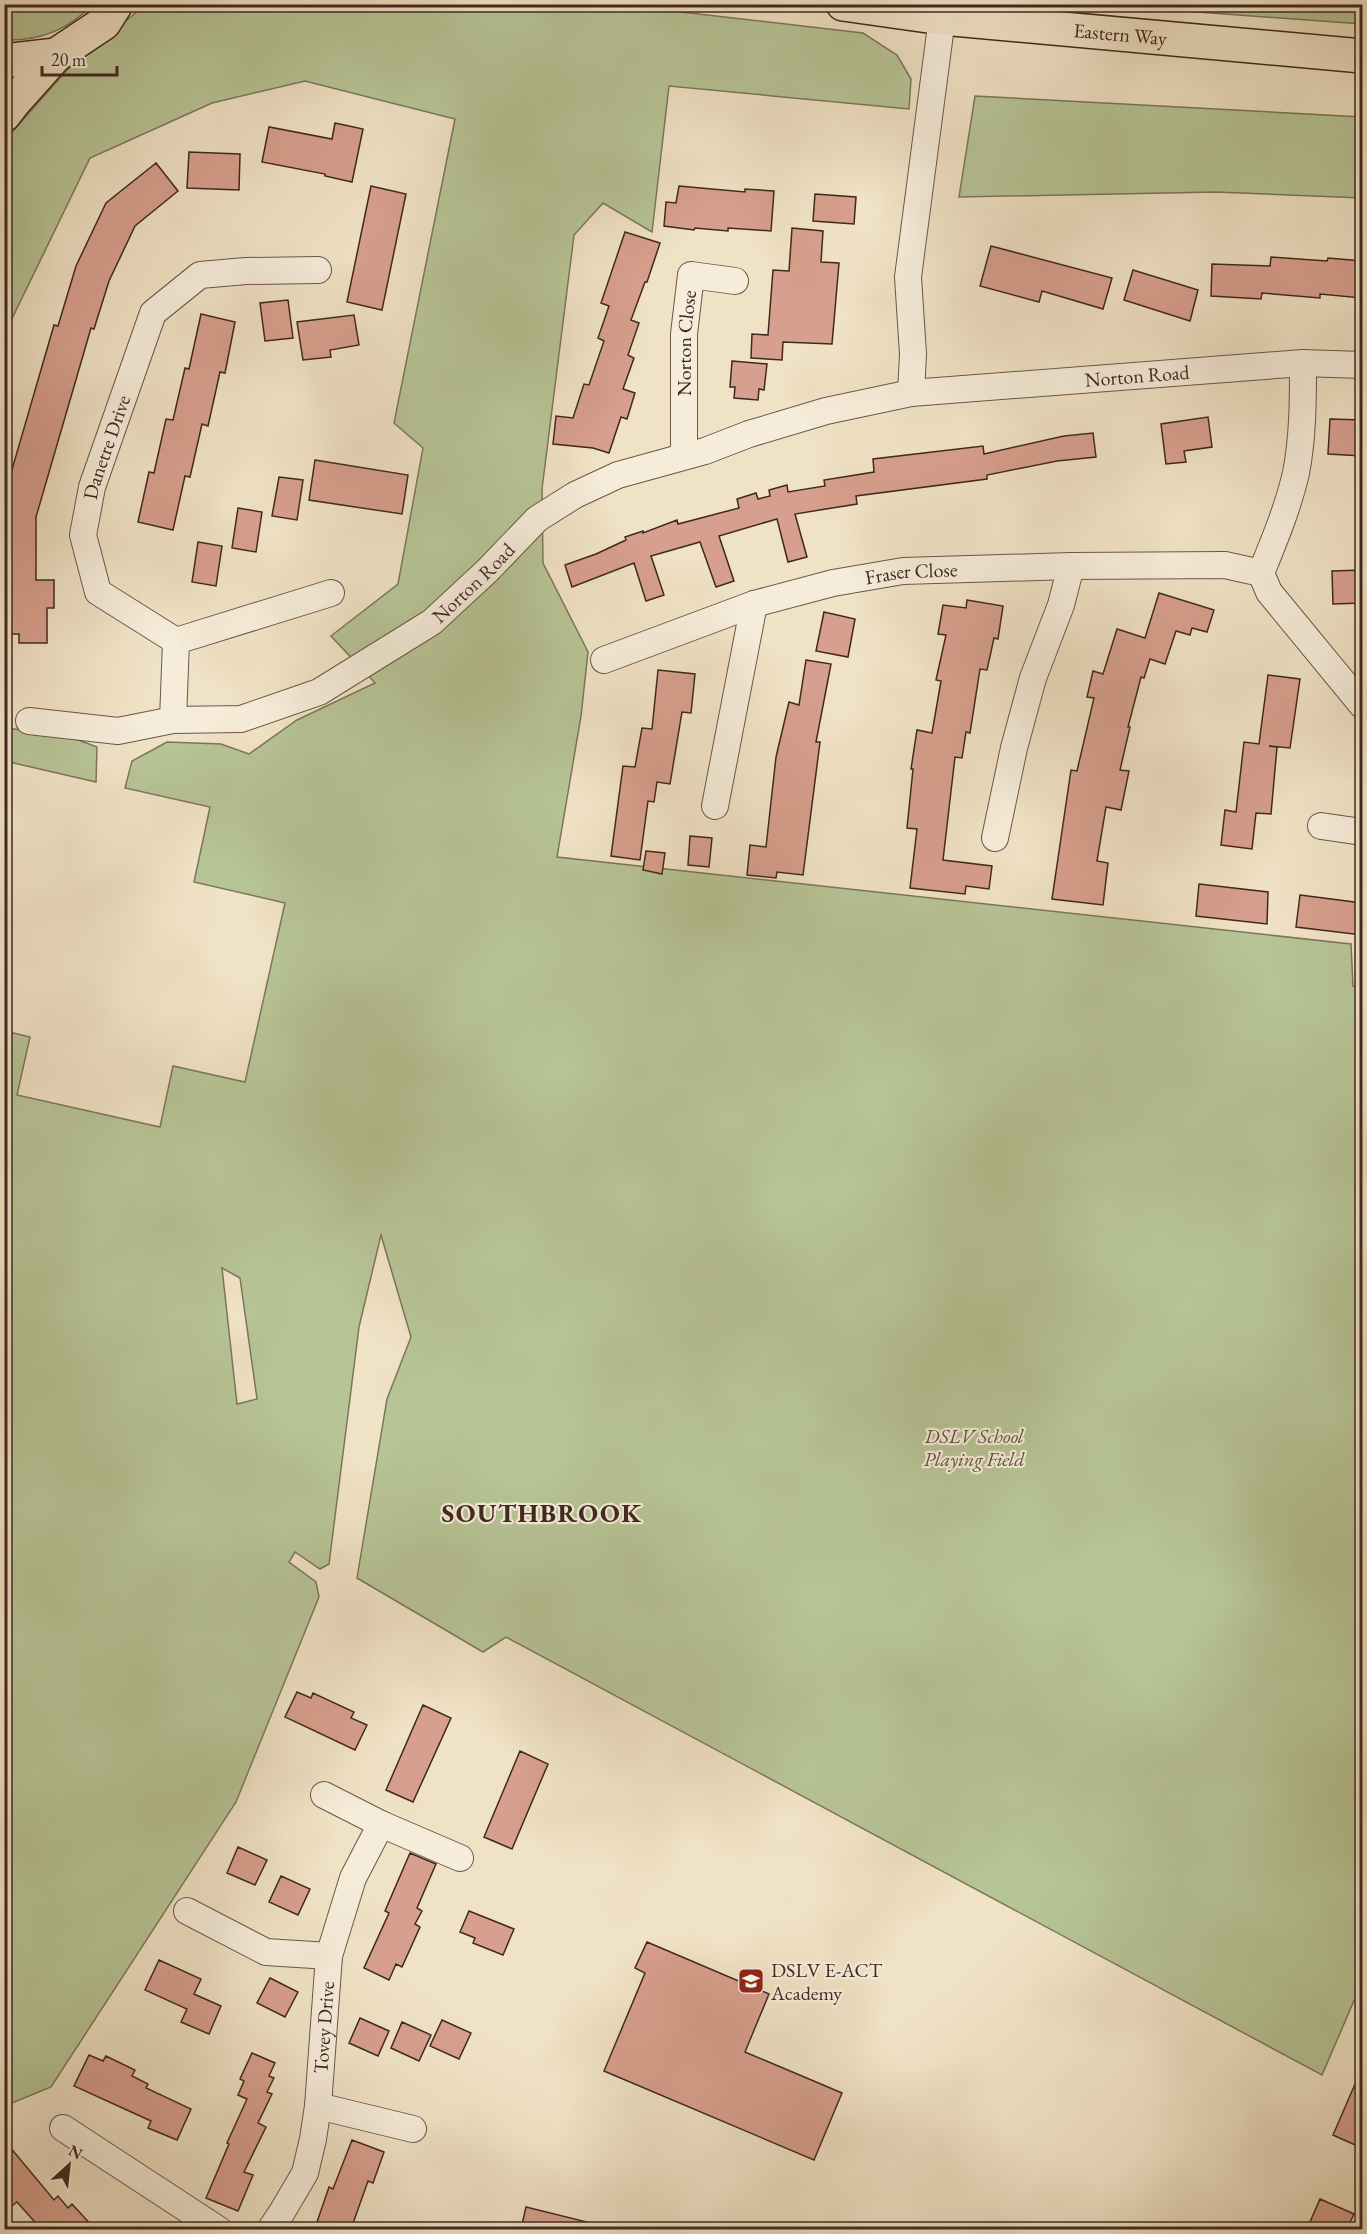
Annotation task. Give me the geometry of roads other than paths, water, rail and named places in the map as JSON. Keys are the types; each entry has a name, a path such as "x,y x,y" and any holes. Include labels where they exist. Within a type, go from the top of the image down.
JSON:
{"main road":[{"path":"4,115 56,55 104,23 116,4"},
{"name":"Eastern Way","path":"843,4 942,18 1362,56"},
{"path":"4,61 56,55"}],"street":[{"path":"911,393 913,354 908,277 942,18"},
{"name":"Danetre Drive","path":"176,640 98,592 83,535 92,487 153,313 200,275 246,271 318,270"},
{"name":"Norton Close","path":"684,455 684,334 691,275 735,281"},
{"path":"1303,363 1303,418 1296,474 1281,523 1261,573 1269,592 1362,705"},
{"name":"Norton Road","path":"29,721 118,731 173,720 241,719 319,692 432,622 488,570 537,519 575,495 618,475 705,451 749,434 826,411 911,393 1303,363 1362,364"},
{"path":"995,838 1033,678 1061,605 1071,566"},
{"name":"Fraser Close","path":"604,660 754,604 833,584 903,571 1071,566 1225,566 1261,573"},
{"path":"173,720 176,640 331,593"},
{"path":"715,806 754,604"},
{"path":"1321,826 1362,832"},
{"path":"324,1795 381,1824 460,1858"},
{"name":"Tovey Drive","path":"270,2229 305,2173 314,2139 318,2106 329,1956 353,1878 381,1824"},
{"path":"187,1911 266,1952 329,1956"},
{"path":"318,2106 413,2129"},
{"path":"63,2128 219,2229"}],"place":[{"name":"DSLV E-ACT Academy","path":"751,1981"}],"district":[{"name":"SOUTHBROOK","path":"542,1513"}],"park label":[{"name":"DSLV School Playing Field","path":"974,1448"}]}
